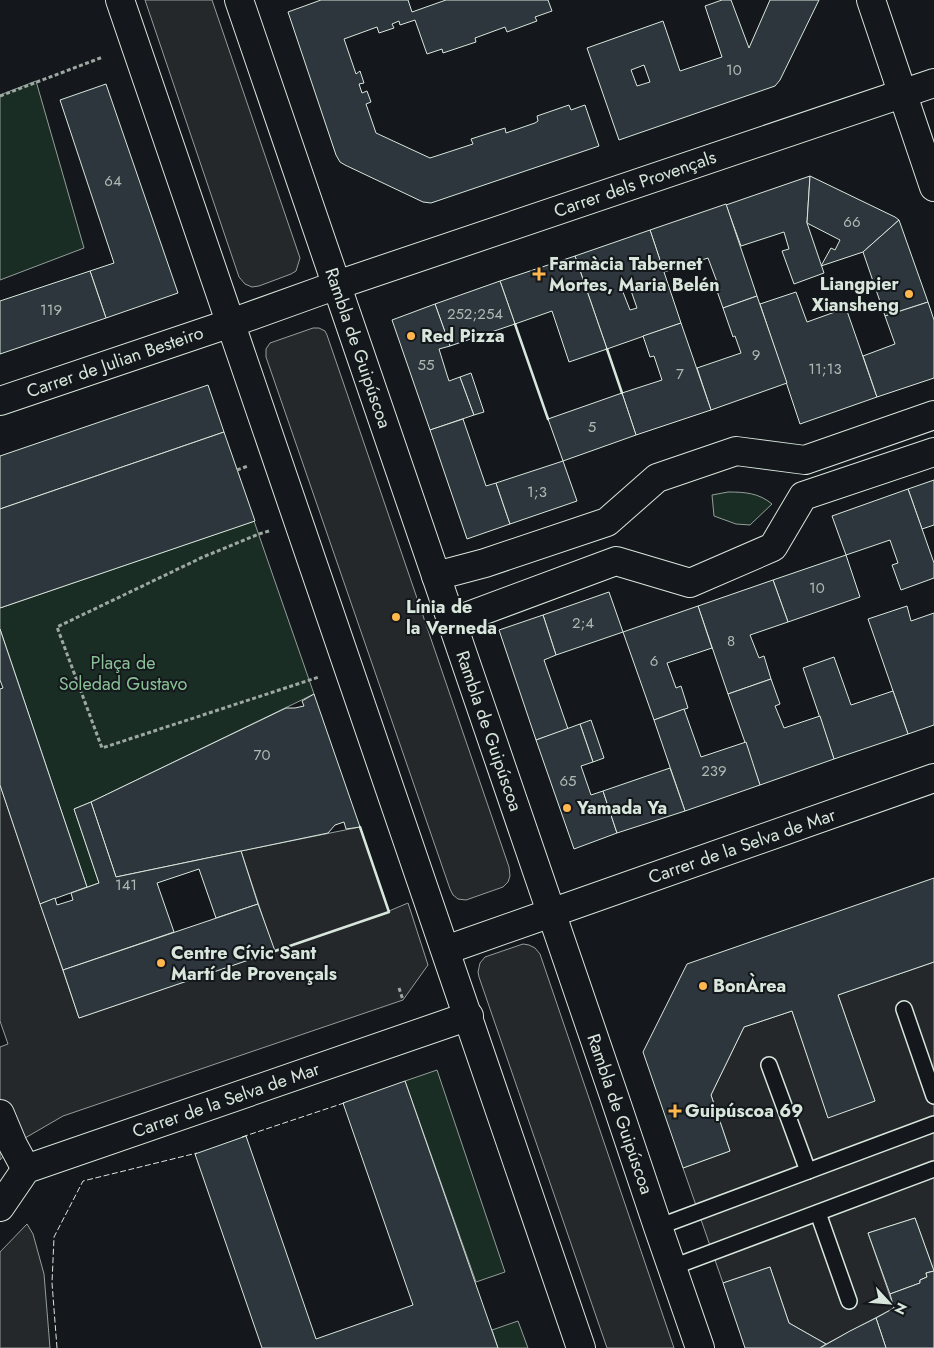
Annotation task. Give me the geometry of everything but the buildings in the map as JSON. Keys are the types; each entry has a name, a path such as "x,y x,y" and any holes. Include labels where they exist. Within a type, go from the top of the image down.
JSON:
{"street":[{"path":"120,0 582,1348"},
{"path":"871,0 934,187"},
{"name":"Rambla de Guipúscoa","path":"242,1 700,1348"},
{"name":"Carrer dels Provençals","path":"231,323 337,285 934,83"},
{"name":"Carrer de Julian Besteiro","path":"0,401 231,323"},
{"path":"436,576 485,563 607,522 656,478 736,451 805,460 934,416"},
{"path":"452,622 616,561 690,583 773,547 803,496 934,452"},
{"name":"Carrer de la Selva de Mar","path":"446,950 934,778"},
{"name":"Carrer de la Selva de Mar","path":"26,1169 469,1016"},
{"path":"0,1114 13,1146 26,1169 0,1207"}],"lane":[{"path":"904,1009 934,1096"},
{"path":"769,1065 808,1171"},
{"path":"658,1227 934,1124"},
{"path":"673,1267 934,1169"},
{"path":"818,1213 849,1301"}],"path":[{"path":"0,96 103,57"},
{"path":"237,470 251,464"},
{"path":"272,530 203,557 57,627 102,748 320,677"},
{"path":"399,988 403,1000"}],"green space":[{"path":"36,81 84,248 0,280 0,95"},
{"path":"728,492 752,494 762,497 772,504 750,525 736,524 714,516 712,495"},
{"name":"Plaça de Soledad Gustavo","path":"254,521 314,694 74,809 99,883 87,887 0,629 0,608"},
{"path":"437,1070 505,1272 476,1282 405,1081"},
{"path":"518,1321 528,1348 498,1348 492,1330"}],"shaded area":[{"path":"145,0 212,0 300,258 296,271 291,274 252,287 245,284 239,277"},
{"path":"313,328 325,331 327,335 509,867 510,876 508,882 503,887 466,900 458,899 450,889 266,357 266,349 270,343"},
{"path":"0,785 79,1018 274,951 241,851 360,827 389,911 408,903 428,965 403,1000 63,1116 13,1145 0,1160 0,1047 8,1044 0,1021"},
{"path":"523,944 535,948 540,954 674,1348 607,1348 479,977 480,963 485,957"},
{"path":"934,962 934,1271 915,1218 868,1233 894,1308 826,1344 789,1323 770,1267 723,1283 683,1168 730,1151 711,1095 744,1027 792,1011 828,1117 875,1101 838,995"},
{"path":"27,1224 33,1234 44,1274 50,1348 0,1348 0,1252"}],"fence":[{"path":"242,1137 347,1102"},
{"path":"57,1348 52,1283 54,1237 83,1181 197,1153"}],"wall":[{"path":"515,324 548,419"},
{"path":"607,349 622,393"},
{"path":"275,951 389,912 360,827"}],"place":[{"name":"Farmàcia Tabernet Mortes, Maria Belén","path":"539,274"},
{"name":"Liangpier Xiansheng","path":"909,294"},
{"name":"Red Pizza","path":"411,336"},
{"name":"Línia de la Verneda","path":"396,617"},
{"name":"Yamada Ya","path":"567,808"},
{"name":"Centre Cívic Sant Martí de Provençals","path":"161,963"},
{"name":"BonÀrea","path":"703,986"},
{"name":"Guipúscoa 69","path":"675,1111"}]}
